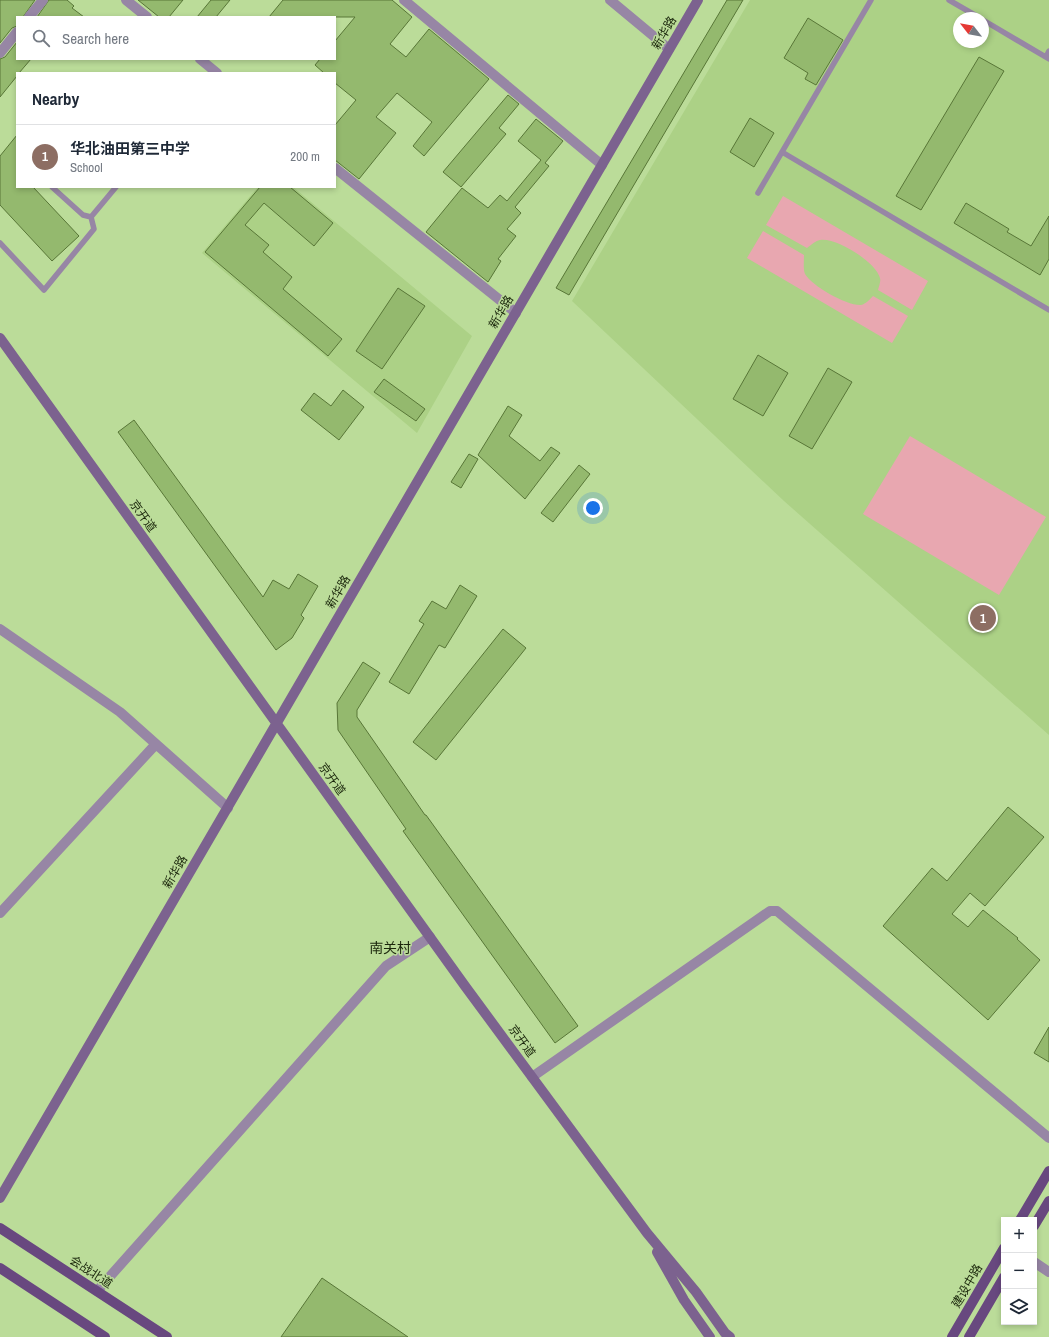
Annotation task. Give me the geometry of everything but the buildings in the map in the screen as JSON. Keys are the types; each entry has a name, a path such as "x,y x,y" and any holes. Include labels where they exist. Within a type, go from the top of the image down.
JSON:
{"main road":[{"name":"新华路","path":"0,1198 698,0"},
{"name":"京开道","path":"0,338 276,724 647,1233"},
{"path":"1022,1217 1049,1171"},
{"path":"1037,1221 1049,1201"},
{"name":"会战北道","path":"0,1228 167,1337"},
{"path":"647,1233 684,1300 707,1335"},
{"path":"647,1233 696,1292 725,1333 730,1337"},
{"name":"建设中路","path":"952,1337 1001,1253"},
{"path":"0,1268 105,1337"},
{"path":"969,1337 1001,1282"}],"street":[{"path":"30,16 43,0"},
{"path":"126,0 146,16"},
{"path":"404,0 602,165"},
{"path":"610,0 669,49"},
{"path":"0,54 16,33"},
{"path":"201,60 216,72"},
{"path":"336,169 516,313"},
{"path":"0,629 120,712 228,808"},
{"path":"0,913 156,744"},
{"path":"532,1077 770,911 777,911 1049,1138"},
{"path":"97,1292 386,966 430,937"},
{"path":"1037,1264 1049,1272"}],"lane":[{"path":"758,193 871,0"},
{"path":"949,0 970,12"},
{"path":"989,24 1047,58 1049,51"},
{"path":"782,152 1049,310"},
{"path":"53,188 83,215 91,217"},
{"path":"91,217 115,188"},
{"path":"0,243 44,290 94,229 91,217"}],"shaded area":[{"path":"750,0 1049,0 1049,735 784,501 572,301"},
{"path":"257,188 294,188 472,336 417,433 202,253"},
{"path":"783,196 928,281 912,310 878,290 880,279 877,272 863,258 845,246 836,242 820,240 807,248 766,225"},
{"path":"763,231 804,255 805,274 815,284 830,294 847,302 861,305 866,303 873,296 908,316 892,343 747,258"},
{"path":"910,436 1046,517 999,595 863,514"}],"place":[{"name":"华北油田第三中学","path":"983,618"}],"district":[{"name":"南关村","path":"390,948"}]}
